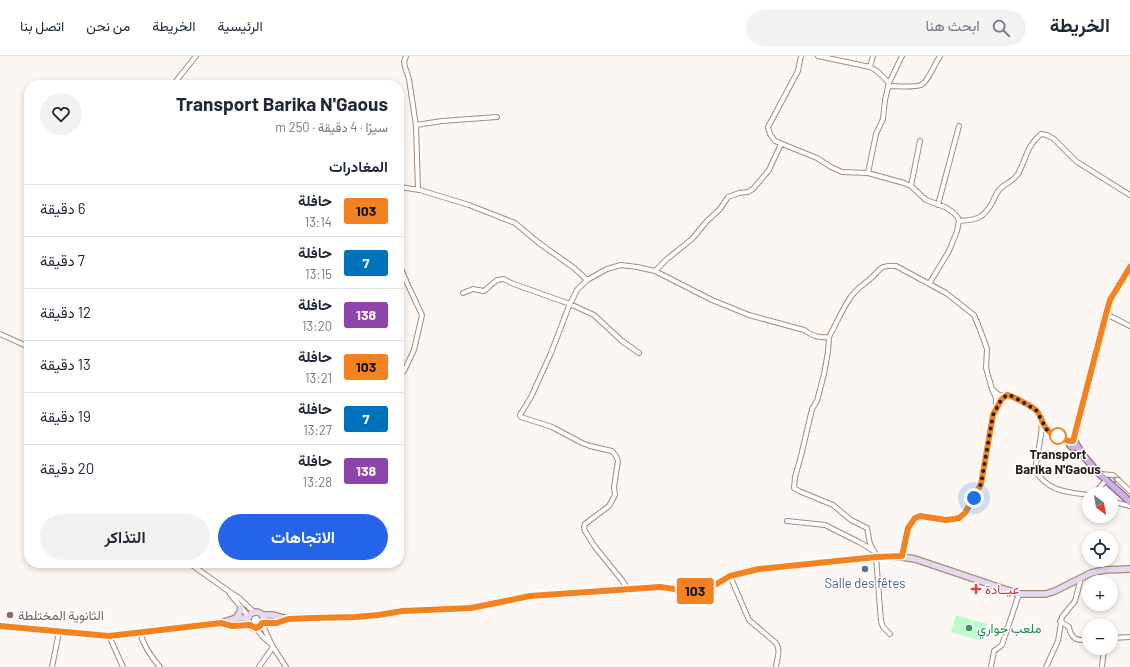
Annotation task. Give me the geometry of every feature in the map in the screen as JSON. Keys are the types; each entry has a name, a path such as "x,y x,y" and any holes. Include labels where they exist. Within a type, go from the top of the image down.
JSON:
{"main road":[{"path":"1130,267 1110,300 1077,426 1074,444 1100,474 1130,502"}],"street":[{"path":"177,80 196,56"},
{"path":"406,56 404,62 410,79 416,125 418,190"},
{"path":"801,56 798,71 768,127 770,134 775,141 817,158 842,172 868,173 911,186 926,200 954,213 959,221 957,231 949,251 930,284"},
{"path":"818,56 870,67 877,71 889,84 920,86 925,83 940,56"},
{"path":"870,67 873,56"},
{"path":"868,173 876,134 883,119 889,84 902,56"},
{"path":"416,125 497,117"},
{"path":"938,205 959,126"},
{"path":"959,221 977,219 984,214 998,191 1012,181 1016,176 1031,143 1041,134 1047,135 1054,139 1077,162 1130,195"},
{"path":"911,186 920,141"},
{"path":"655,271 667,259 692,239 707,221 720,210 728,197 754,189 769,170 781,144"},
{"path":"404,188 418,190 468,205 515,223 538,243 574,268 587,280"},
{"path":"628,589 596,547 584,528 585,524 609,506 615,495 614,487 618,461 616,456 612,451 582,443 552,426 521,417 520,415 531,397 577,290 587,280 607,269 621,265 637,267 655,271 712,300 748,315 804,330 811,335 820,338 830,337"},
{"path":"890,634 883,627 881,621 876,555 870,544 867,528 851,520 833,505 794,488 795,477 812,408 817,401 824,374 830,337 850,297 880,268 889,265 896,266 946,293 974,315 987,349 986,368 996,398 996,408"},
{"path":"404,276 422,315 414,350 404,370"},
{"path":"463,293 473,289 484,291 497,280 504,279 511,283 570,304 594,315 622,341 639,353"},
{"path":"1106,314 1130,326"},
{"path":"0,334 24,344"},
{"path":"992,389 999,394 1012,396 1036,410 1047,430 1074,444"},
{"path":"902,556 908,528 915,518 920,516 946,520 959,518 965,513 981,484 993,415 1001,400 1007,395"},
{"path":"1042,421 1035,470 1039,477 1049,486 1066,492 1082,494"},
{"path":"1041,435 1047,430"},
{"path":"1100,474 1113,475 1130,491"},
{"path":"1100,487 1106,480"},
{"path":"1118,503 1130,506"},
{"path":"787,521 825,525 859,542 876,555"},
{"path":"196,568 245,602 255,612 262,615 272,615 288,619 355,617 403,611 471,608 530,596 628,589 660,587 689,591 713,586 730,576 759,569 876,555 902,556 915,559 1020,594 1046,594 1091,573 1104,570 1130,569"},
{"path":"730,576 749,620 778,646 779,651 776,667"},
{"path":"1046,667 1058,641 1060,621 1064,613 1075,601 1081,578"},
{"path":"227,590 249,618 252,626 271,645 286,667"},
{"path":"991,667 994,651 1002,645 1020,594"},
{"path":"236,618 241,607"},
{"path":"249,618 251,614 255,612"},
{"path":"262,615 263,626 271,645"},
{"path":"0,626 109,636 221,623 236,618 249,618"},
{"path":"221,623 232,626 258,627 288,619"},
{"path":"1060,621 1068,627 1074,638 1082,640"},
{"path":"52,667 59,632"},
{"path":"140,633 153,660 160,667"},
{"path":"109,636 123,667"},
{"path":"1118,638 1130,637"},
{"path":"259,667 271,645"},
{"path":"1102,667 1103,655"}],"green space":[{"name":"ملعب جواري","path":"956,615 987,624 982,641 951,632"}],"bus line":[{"name":"103","path":"0,626 109,636 221,623 232,626 250,625 256,628 262,623 277,623 288,619 355,617 403,611 471,608 530,596 660,587 689,591 698,590 713,586 730,576 759,569 876,557 902,556 908,528 915,518 920,516 946,520 959,518 965,513 981,484 993,415 1001,400 1007,395 1012,396 1036,410 1047,430 1063,439 1071,442 1073,441 1110,300 1130,267"}],"place":[{"name":"Transport Barika N'Gaous","path":"1058,436"},
{"name":"Salle des fêtes","path":"865,569"},
{"name":"عيــادة","path":"976,589"},
{"name":"الثانوية المختلطة","path":"10,615"},
{"name":"ملعب جواري","path":"969,628"}],"route":[{"path":"974,498 981,484 993,415 1001,400 1007,395 1012,396 1036,410 1047,430 1058,436"}]}
